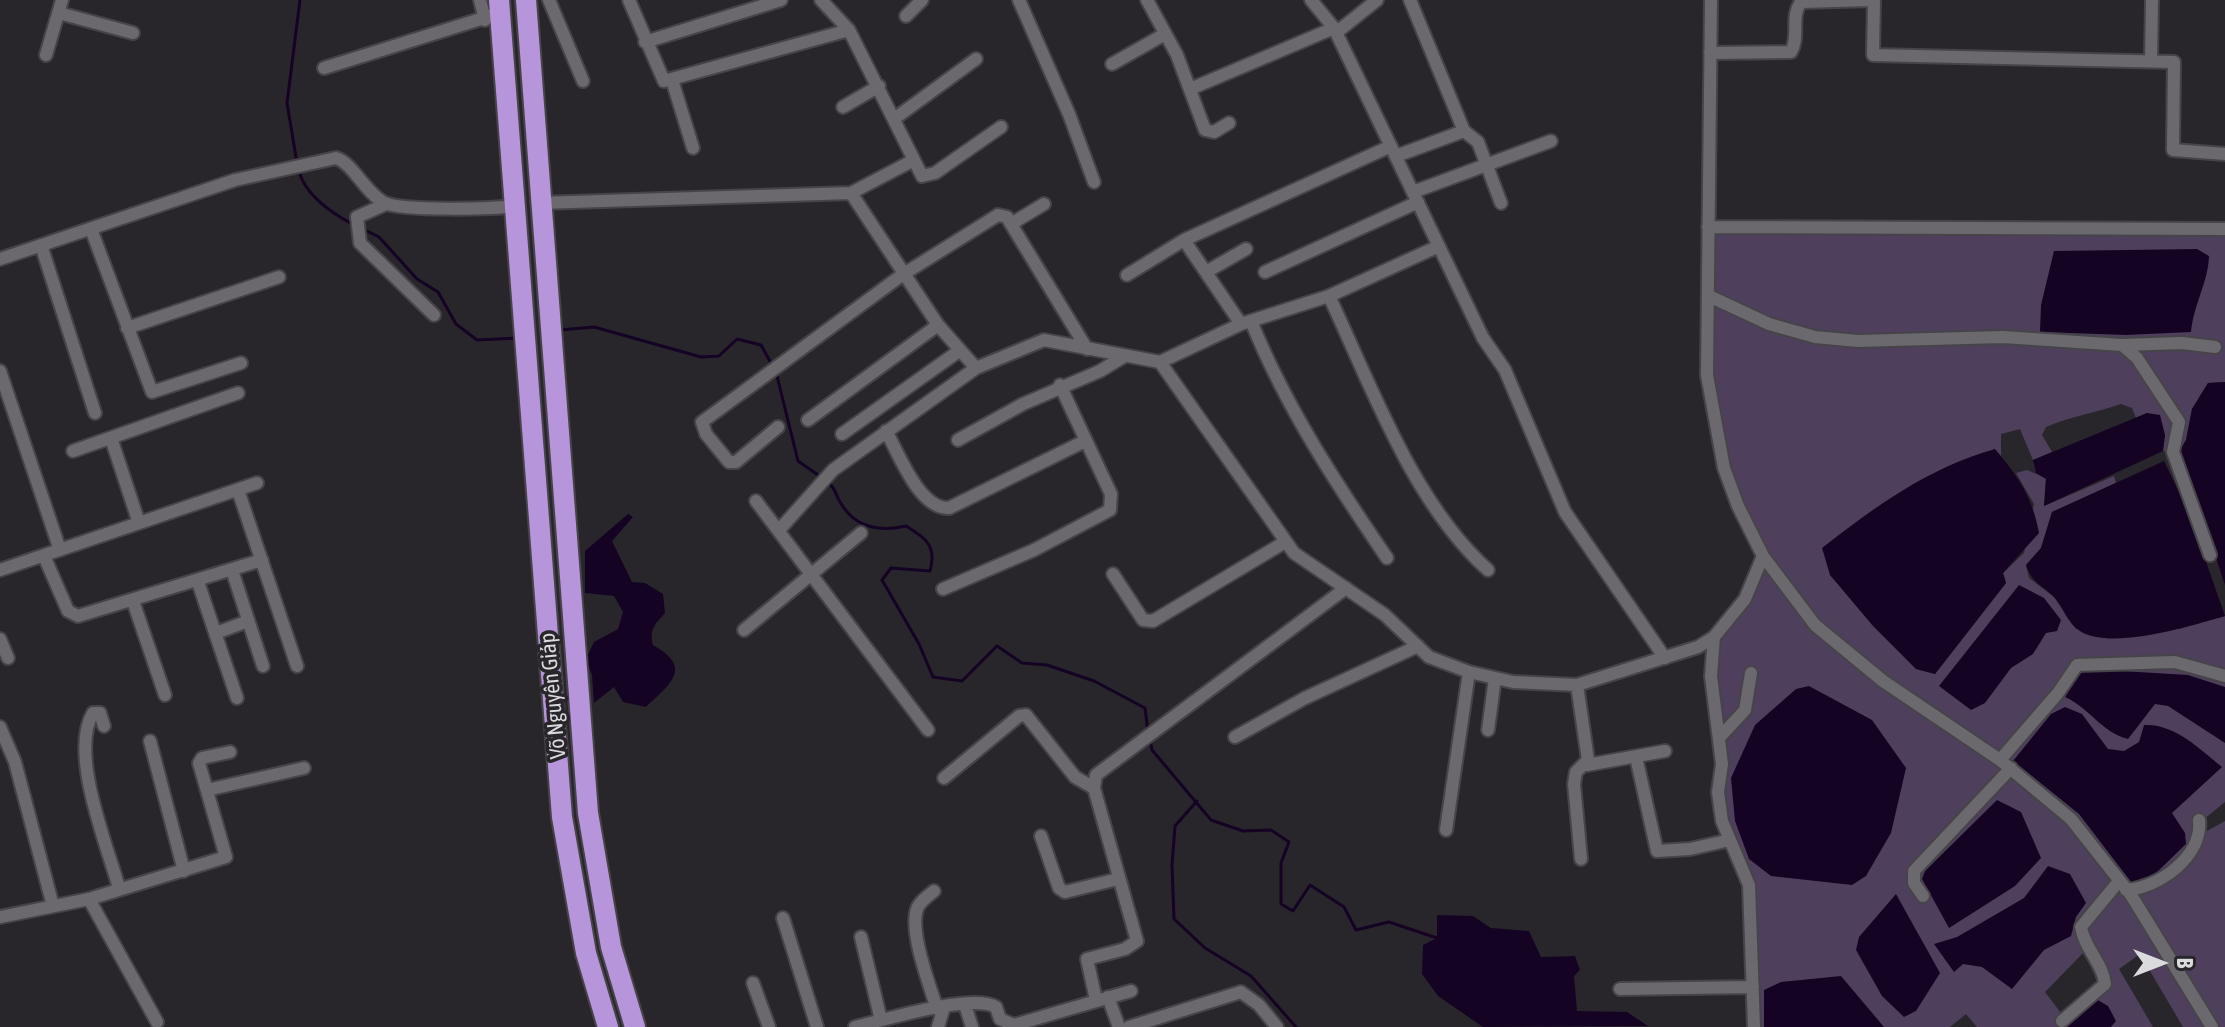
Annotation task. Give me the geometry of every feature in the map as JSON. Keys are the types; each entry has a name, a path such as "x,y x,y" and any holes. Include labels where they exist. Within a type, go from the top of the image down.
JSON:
{"highway":[{"path":"526,0 540,203"},
{"path":"495,11 514,206"},
{"name":"Võ Nguyên Giáp","path":"540,203 588,813 611,947 635,1027"},
{"name":"Võ Nguyên Giáp","path":"514,206 562,817 586,953 608,1027"}],"street":[{"path":"480,0 495,11"},
{"path":"549,0 583,81"},
{"path":"629,0 660,77 672,80 849,30"},
{"path":"645,42 781,0"},
{"path":"821,0 849,30 879,86 918,173 929,176 1001,127"},
{"path":"906,16 922,0"},
{"path":"1019,0 1069,114 1094,182"},
{"path":"1147,0 1190,89 1205,130 1214,132 1229,123"},
{"path":"1311,0 1336,30 1483,338 1505,370 1565,512 1665,658"},
{"path":"1190,89 1336,30 1377,0"},
{"path":"1410,0 1464,131 1478,142 1501,203"},
{"path":"1711,0 1707,375 1714,419 1738,506 1763,556 1815,625 1858,663 2006,764 2071,819 2123,885 2212,1027"},
{"path":"1710,53 1791,52 1795,41 1796,10 1801,2 1872,0 1873,55 2174,62 2173,150 2225,154"},
{"path":"2151,60 2152,0"},
{"path":"46,55 60,6 133,33"},
{"path":"324,68 495,11"},
{"path":"1112,64 1165,34"},
{"path":"894,119 976,59"},
{"path":"672,80 693,148"},
{"path":"843,107 879,86"},
{"path":"1127,275 1184,240 1394,151 1464,131"},
{"path":"1265,272 1487,164 1551,141"},
{"path":"0,259 235,180 305,164 341,159 365,188 386,204"},
{"path":"540,203 851,193 912,161"},
{"path":"851,193 902,275 938,325 976,368"},
{"path":"434,315 371,255 357,234 357,217 386,204 514,206"},
{"path":"1011,224 1044,204"},
{"path":"778,427 736,462 729,462 706,434 702,422 902,275 998,215 1007,217 1087,349"},
{"path":"1708,227 2225,229"},
{"path":"91,229 152,392 241,363"},
{"path":"1184,240 1246,323 1321,462 1387,558"},
{"path":"41,245 95,413"},
{"path":"780,529 822,486 833,470 976,368 1044,340 1160,362 1246,323 1329,296 1439,246"},
{"path":"1206,272 1246,249"},
{"path":"127,328 279,277"},
{"path":"1329,296 1427,494 1465,549 1488,570"},
{"path":"1709,296 1769,324 1815,337 1858,341 2003,337 2122,345 2182,343 2215,347"},
{"path":"808,420 938,325"},
{"path":"2122,345 2137,358 2179,422 2173,452 2210,555"},
{"path":"842,434 959,351"},
{"path":"958,440 1060,385 1100,371 1123,357"},
{"path":"1160,362 1294,553 1385,615 1429,657 1469,672 1495,678 1577,685 1665,658 1714,637 1745,599 1763,556"},
{"path":"0,371 60,550"},
{"path":"943,589 1034,550 1110,510 1111,494 1060,385"},
{"path":"73,451 238,393"},
{"path":"886,431 926,498 933,506 941,508 949,508 1085,441"},
{"path":"111,438 139,523"},
{"path":"0,570 257,483"},
{"path":"238,490 297,666"},
{"path":"756,501 928,730"},
{"path":"744,630 861,533"},
{"path":"1113,574 1143,620 1153,621 1285,542"},
{"path":"44,556 71,616 198,582 262,560"},
{"path":"232,570 263,666"},
{"path":"198,582 237,698"},
{"path":"1119,1027 1102,999 1087,959 1125,949 1137,941 1094,780 1102,770 1346,588"},
{"path":"133,601 165,695"},
{"path":"216,633 248,621"},
{"path":"1714,637 1711,676 1722,764 1718,792 1722,821 1749,885 1754,1027"},
{"path":"0,639 8,658"},
{"path":"1235,737 1305,698 1418,646"},
{"path":"1923,896 1914,883 1914,871 2006,764 2077,665 2175,662 2225,676"},
{"path":"1446,830 1469,672"},
{"path":"1720,737 1745,710 1751,673"},
{"path":"1488,730 1495,678"},
{"path":"1577,685 1587,765"},
{"path":"104,726 100,713 91,716 86,757 119,888"},
{"path":"944,778 1019,716 1026,715 1075,777 1094,788"},
{"path":"0,727 15,762 53,906"},
{"path":"150,741 184,871"},
{"path":"1581,859 1574,784 1576,772 1587,765 1665,751"},
{"path":"0,917 89,899 226,857 199,760 230,752"},
{"path":"1636,757 1657,851 1690,849 1730,840"},
{"path":"207,790 304,768"},
{"path":"2123,885 2142,889 2159,881 2198,843 2199,820"},
{"path":"1041,836 1059,888 1065,892 1118,879"},
{"path":"2062,1021 2105,984 2104,974 2082,936 2081,927 2123,885"},
{"path":"934,891 918,906 916,914 921,956 941,1008 938,1027"},
{"path":"89,899 157,1022"},
{"path":"783,918 817,1027"},
{"path":"861,937 881,1020"},
{"path":"753,983 769,1027"},
{"path":"1620,989 1753,987"},
{"path":"855,1027 965,1005 993,1005 1000,1019 1014,1025 1056,1021 1102,999 1131,991"},
{"path":"1129,1027 1241,992 1259,1005 1277,1027"},
{"path":"965,1005 972,1027"}],"shaded area":[{"path":"1711,231 2225,232 2225,382 2208,383 2192,409 2186,440 2180,450 2163,451 2165,435 2147,413 2136,418 2132,408 2121,404 2046,427 2042,435 2052,452 2033,460 2020,429 2001,434 2001,457 1994,449 1830,575 1916,669 1935,674 2006,583 2003,573 2024,553 2034,504 2016,473 2027,470 2046,478 2044,506 2114,476 2116,483 2052,512 2041,548 2026,565 2029,578 2054,597 2076,629 2179,629 2225,616 2225,672 2177,659 2075,662 2055,692 2000,755 1883,676 1839,642 1810,614 1761,542 1741,500 1727,458 1713,372"},
{"path":"2197,249 2209,256 2191,332 2126,335 2040,332 2041,305 2054,251"},
{"path":"2225,382 2225,585 2180,450 2186,440 2192,409 2208,383"},
{"path":"2147,413 2160,415 2165,435 2163,451 2044,506 2046,479 2036,473 2033,460"},
{"path":"1995,449 2023,488 2039,533 2003,573 2006,583 1935,674 1916,669 1873,626 1830,575 1822,548 1904,490 1947,467"},
{"path":"2164,461 2189,513 2225,616 2130,638 2094,637 2080,631 2054,597 2034,579 2026,565 2041,548 2052,512"},
{"path":"628,514 633,517 612,541 632,582 645,583 663,594 665,613 654,627 652,639 653,645 673,661 675,669 670,683 646,707 623,702 614,687 594,703 592,675 586,659 594,642 618,629 623,612 614,596 585,593 585,551"},
{"path":"1764,563 1813,628 1881,684 1958,733 2011,773 2068,821 2115,881 2077,926 2086,950 2045,992 2067,1021 2090,1006 2108,985 2107,976 2089,944 2084,928 2119,886 2169,960 2208,1027 2183,1027 2140,954 2119,969 2153,1027 1977,1027 1966,1014 1950,1027 1758,1027 1753,884 1726,820 1722,792 1726,765 1715,676 1718,639 1748,601"},
{"path":"2019,585 2044,598 2061,620 2057,631 2046,633 2033,654 2011,668 1985,703 1971,710 1939,686"},
{"path":"2176,666 2225,680 2225,802 2203,820 2205,832 2225,821 2225,1027 2216,1027 2074,817 2006,759 2078,668"},
{"path":"2088,669 2188,675 2225,687 2225,743 2168,706 2155,704 2128,739 2119,736 2065,697 2073,678"},
{"path":"1809,686 1872,720 1906,768 1891,833 1866,876 1852,885 1771,876 1749,859 1735,821 1731,778 1755,725 1796,689"},
{"path":"2065,707 2082,714 2108,749 2124,751 2139,742 2144,725 2155,725 2186,738 2222,767 2172,813 2185,833 2186,844 2154,875 2131,882 2079,814 2013,761 2051,714"},
{"path":"1997,800 2021,812 2041,858 2015,886 1949,928 1922,879 1925,871"},
{"path":"2048,866 2070,874 2086,903 2076,917 2071,936 2044,950 2012,989 1982,967 1963,964 1954,972 1934,944 1957,937 2024,898"},
{"path":"1896,894 1940,973 1916,1011 1904,1017 1882,996 1856,950 1859,937"},
{"path":"1437,915 1473,916 1491,928 1529,931 1541,957 1575,956 1580,970 1574,976 1577,1011 1627,1012 1648,1026 1483,1027 1438,996 1422,974 1423,945 1437,938"},
{"path":"1841,976 1884,1027 1764,1027 1764,990 1781,982"},
{"path":"2096,999 2108,1006 2116,1021 2111,1027 2063,1027"}],"waterway":[{"path":"297,163 287,103 300,0"},
{"path":"299,171 314,196 354,225"},
{"path":"361,228 379,237 417,279 438,292 456,324 477,340 517,338"},
{"path":"560,330 594,327 701,357 719,356 737,339 761,345 772,365"},
{"path":"776,372 798,461 821,477"},
{"path":"827,482 853,518 878,528 906,526 931,549 930,571 891,568 882,580 919,644 933,677 962,681 997,646 1022,663 1047,665 1094,681 1145,708 1148,732"},
{"path":"1150,740 1152,750 1211,820 1243,831 1271,830 1289,842 1281,863 1281,904 1293,911 1310,885 1344,907 1356,930 1389,922 1437,938"},
{"path":"1197,801 1175,826 1172,865 1174,919 1205,948 1251,976 1296,1027"}]}
